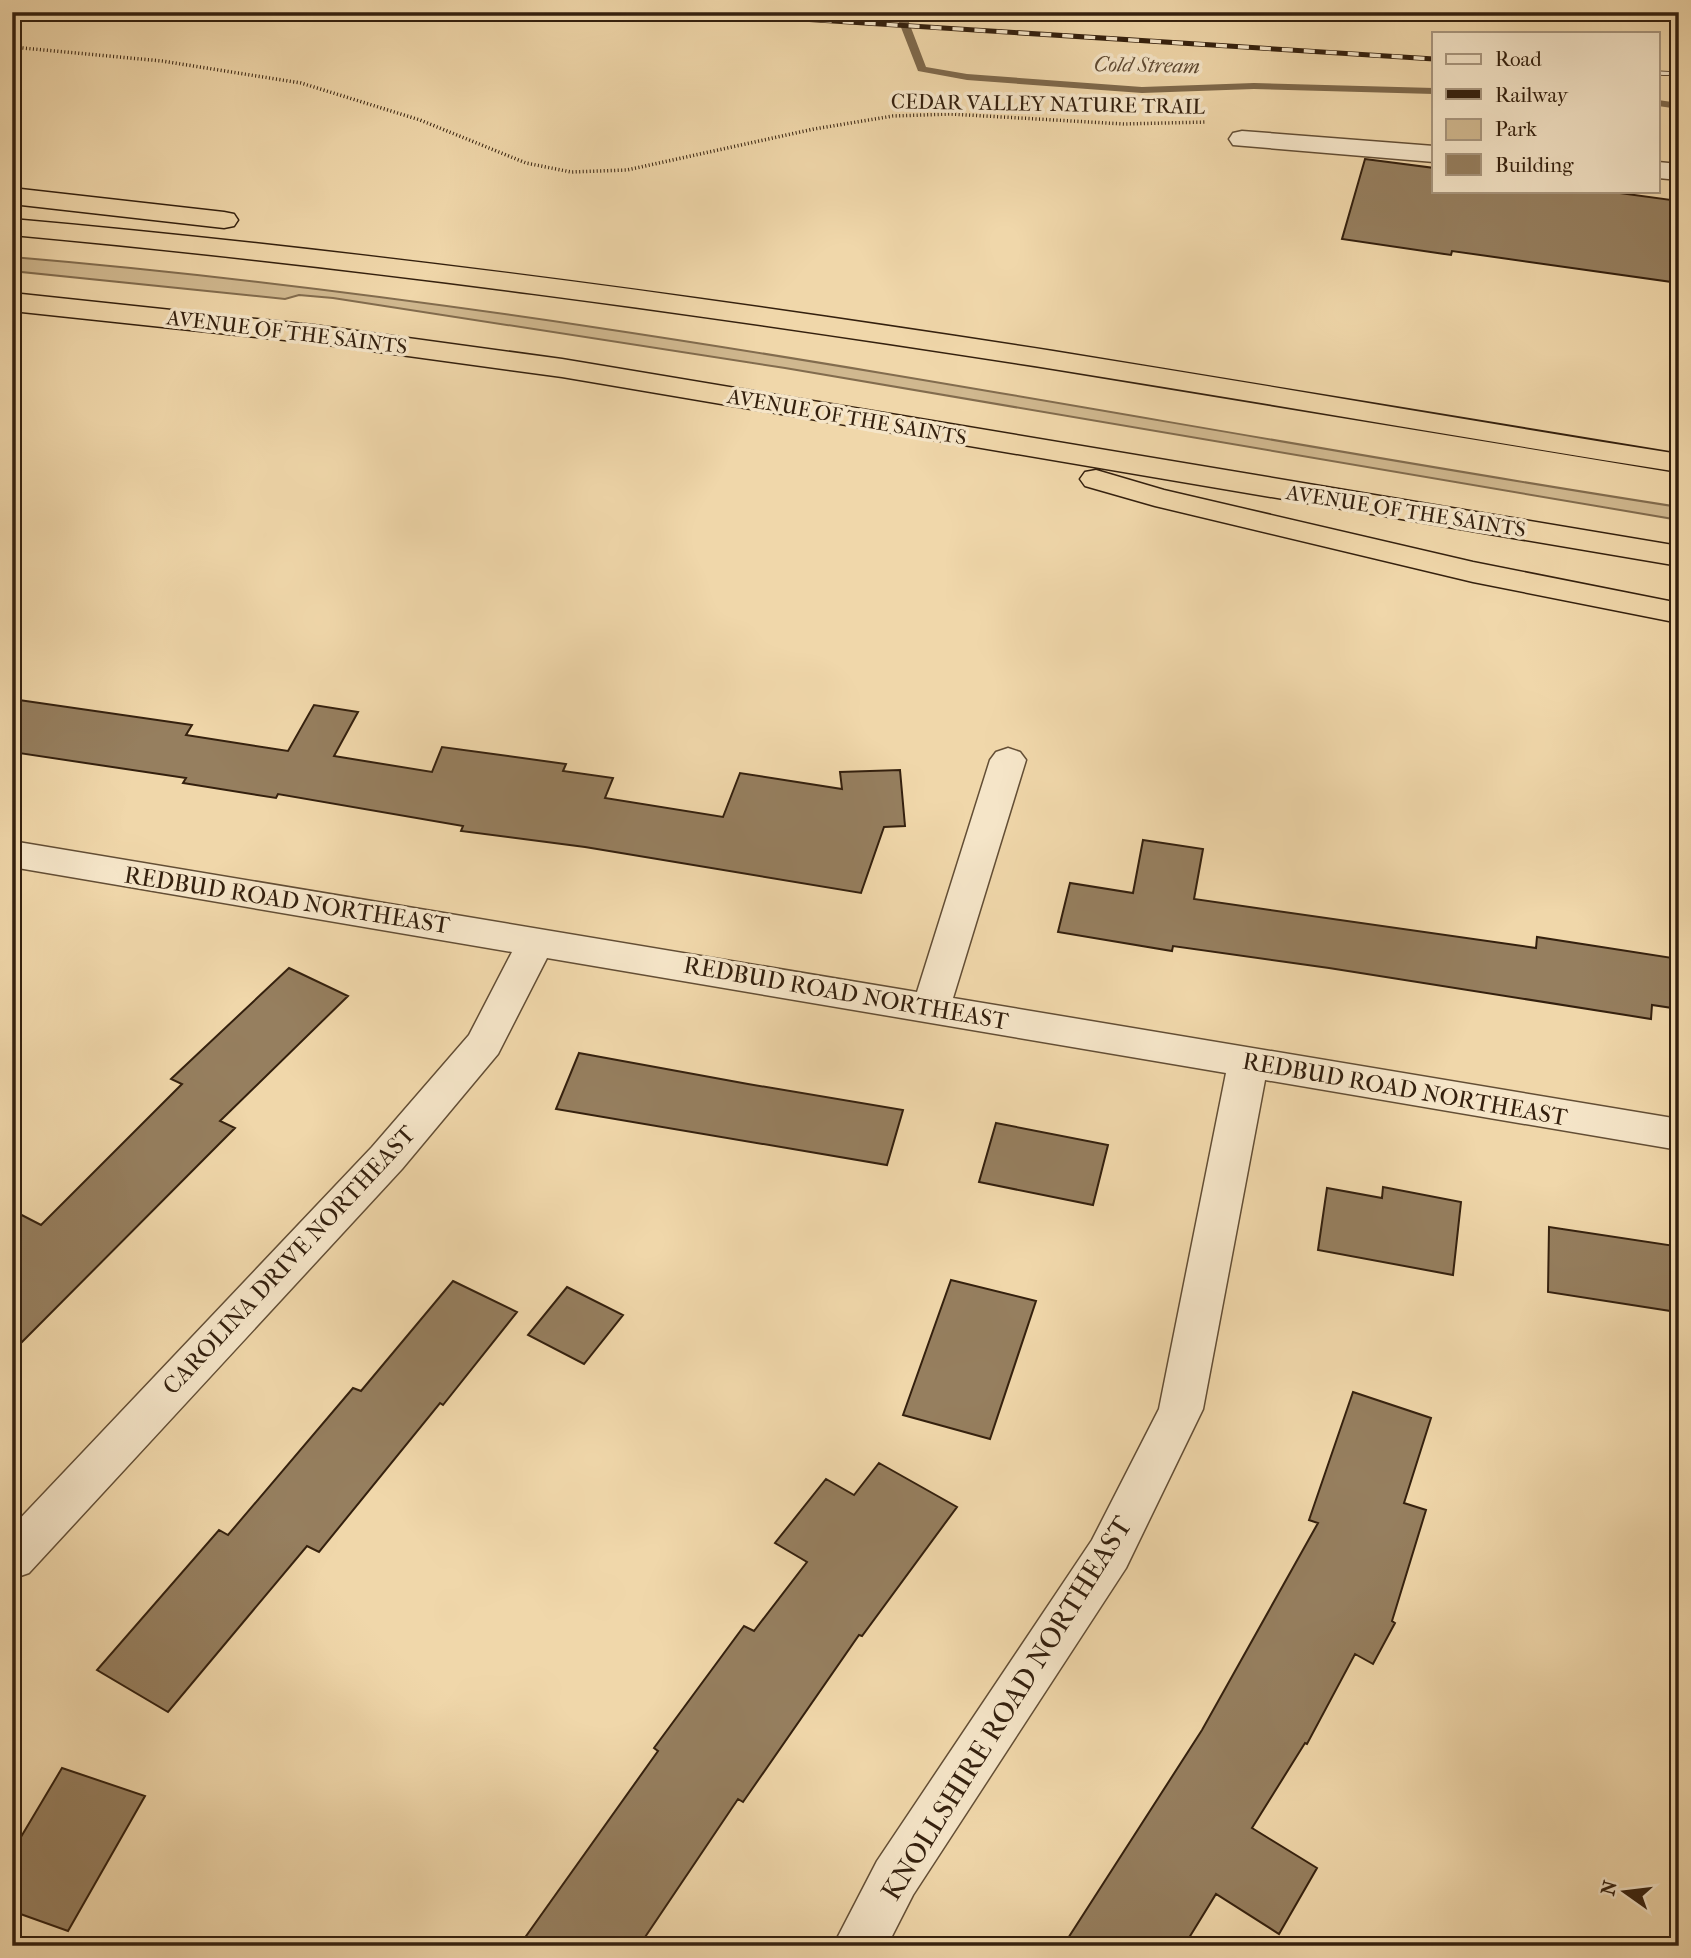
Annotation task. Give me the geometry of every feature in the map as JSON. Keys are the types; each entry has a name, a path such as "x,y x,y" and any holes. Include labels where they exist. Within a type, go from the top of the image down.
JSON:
{"highway":[{"path":"12,196 247,223"},
{"path":"12,227 192,242 548,286 1055,360 1679,463"},
{"path":"325,232 548,286"},
{"name":"AVENUE OF THE SAINTS","path":"12,302 102,310 562,368 1679,556"},
{"path":"12,312 102,310"},
{"path":"950,434 1155,497 1473,572 1679,613"}],"street":[{"path":"1242,139 1432,153"},
{"path":"1660,170 1679,172"},
{"path":"931,1008 1008,760"},
{"name":"REDBUD ROAD NORTHEAST","path":"12,854 1679,1135"},
{"name":"CAROLINA DRIVE NORTHEAST","path":"12,1559 387,1158 475,1055 484,1044 536,941"},
{"name":"KNOLLSHIRE ROAD NORTHEAST","path":"859,1946 895,1878 1109,1554 1181,1409 1248,1062"}],"path":[{"name":"CEDAR VALLEY NATURE TRAIL","path":"12,47 162,61 301,83 421,120 526,163 571,172 627,170 814,129 893,116 950,114 1124,124 1206,122"}],"green space":[{"path":"12,257 222,278 640,334 1679,507 1679,520 785,368 333,298 299,295 285,299 12,271"}],"building":[{"path":"1365,159 1432,168 1432,192 1612,192 1679,201 1679,283 1452,251 1451,255 1342,239"},
{"path":"12,699 192,725 186,735 288,751 314,705 358,712 334,756 432,772 442,747 566,764 563,771 613,778 605,798 723,817 740,773 842,789 840,772 900,770 905,826 884,827 861,893 585,847 461,831 463,826 278,794 276,798 183,783 186,778 12,752"},
{"path":"1143,840 1203,849 1194,899 1536,948 1537,937 1679,959 1679,1009 1652,1005 1651,1019 1329,968 1173,946 1172,951 1058,932 1070,883 1133,893"},
{"path":"289,968 348,996 220,1121 235,1128 12,1352 12,1210 41,1225 182,1084 171,1079"},
{"path":"579,1053 903,1110 887,1165 556,1109"},
{"path":"996,1123 1108,1145 1093,1205 979,1182"},
{"path":"1383,1187 1461,1202 1453,1275 1318,1250 1327,1188 1382,1198"},
{"path":"1549,1227 1675,1246 1677,1312 1548,1292"},
{"path":"951,1280 1036,1301 990,1439 903,1415"},
{"path":"453,1281 517,1312 443,1405 440,1403 319,1552 307,1546 168,1712 97,1670 219,1530 228,1535 353,1388 361,1391"},
{"path":"567,1287 623,1315 584,1364 528,1335"},
{"path":"1353,1392 1431,1418 1404,1503 1426,1510 1392,1621 1395,1623 1373,1664 1355,1654 1307,1744 1305,1743 1252,1828 1317,1868 1279,1934 1216,1894 1184,1946 1063,1946 1202,1730 1318,1523 1309,1520"},
{"path":"879,1463 957,1507 862,1636 859,1635 743,1802 738,1799 639,1946 519,1946 658,1751 654,1748 744,1626 754,1631 807,1562 775,1543 826,1479 854,1495"},
{"path":"62,1768 145,1796 68,1931 12,1911 12,1852"}],"waterway":[{"name":"Cold Stream","path":"900,12 922,69 967,77 1142,90 1254,86 1432,91"},
{"name":"Cold Stream","path":"1660,103 1679,106"}],"railway":[{"path":"689,12 1432,59"},
{"path":"1660,73 1679,74"}]}
